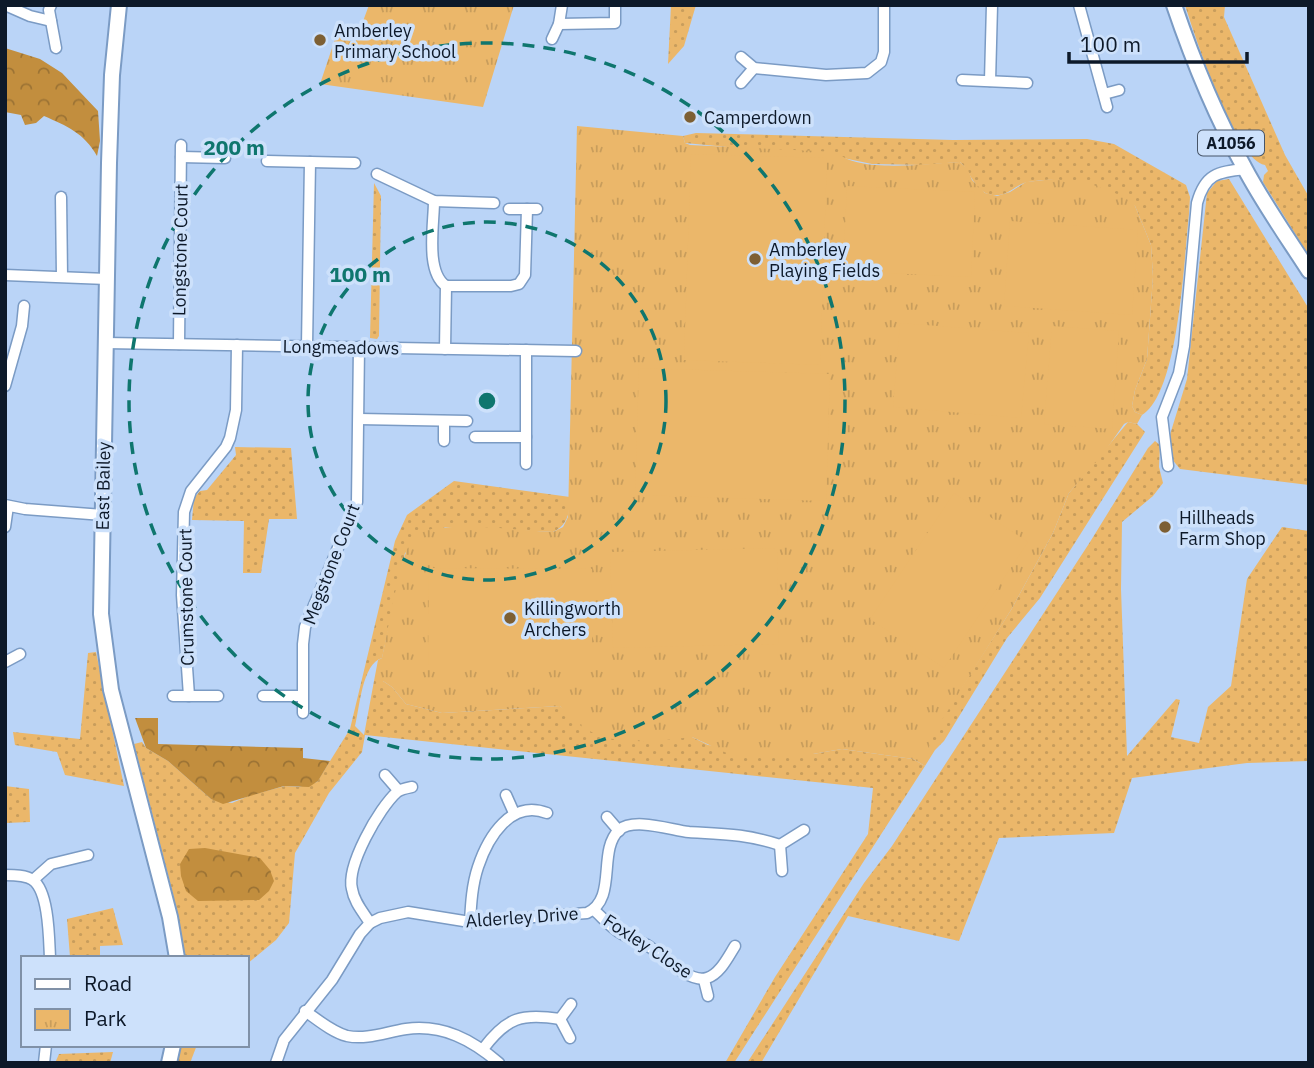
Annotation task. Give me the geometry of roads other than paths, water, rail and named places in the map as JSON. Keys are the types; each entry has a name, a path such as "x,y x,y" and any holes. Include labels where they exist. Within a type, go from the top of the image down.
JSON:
{"street":[{"path":"5,5 30,16 51,21"},
{"path":"51,5 49,10 56,48"},
{"name":"East Bailey","path":"119,5 112,75 101,614 111,690 170,917 177,956"},
{"path":"552,39 559,24 562,5"},
{"path":"559,24 615,23 615,5"},
{"path":"741,57 754,68 827,75 867,73 881,62 884,52 884,5"},
{"path":"989,81 992,5"},
{"path":"1079,5 1107,107"},
{"name":"A1056","path":"1174,5 1191,57 1209,99 1245,169 1309,271"},
{"path":"741,83 754,68"},
{"path":"962,80 1027,83"},
{"path":"1104,94 1119,90"},
{"name":"Longstone Court","path":"179,344 181,145"},
{"path":"181,157 225,158"},
{"path":"267,162 355,163"},
{"path":"307,346 310,162"},
{"path":"1168,466 1162,417 1179,373 1184,346 1197,203 1206,180 1228,171 1245,169"},
{"path":"377,174 434,201 494,203"},
{"path":"61,197 62,276"},
{"path":"434,201 433,265 437,278 446,286 519,284 525,275 532,209 509,209"},
{"path":"5,275 107,279"},
{"path":"445,349 446,286"},
{"path":"5,386 22,326 24,306"},
{"name":"Longmeadows","path":"105,343 576,351"},
{"name":"Crumstone Court","path":"189,696 182,595 184,513 191,491 226,447 230,438 236,410 237,345"},
{"name":"Megstone Court","path":"303,713 305,627 358,502 359,347"},
{"path":"526,350 526,464"},
{"path":"359,419 467,421"},
{"path":"444,421 444,441"},
{"path":"475,437 526,438"},
{"path":"5,527 6,505 103,515"},
{"path":"5,662 20,653"},
{"path":"173,696 218,696"},
{"path":"263,696 302,696"},
{"path":"384,775 398,790"},
{"path":"276,1063 284,1040 332,980 360,934 370,923 357,903 352,889 352,867 358,852 398,790 412,787"},
{"path":"506,795 514,813"},
{"path":"470,922 478,867 493,836 514,813 537,809 547,813"},
{"path":"607,817 619,831 630,826 655,825 688,832 754,837 780,845 804,830"},
{"name":"Alderley Drive","path":"370,923 395,913 408,912 470,922 549,915 570,916 594,910 605,886 609,850 619,831"},
{"path":"780,845 782,871"},
{"path":"33,880 51,864 88,855"},
{"path":"5,875 18,875 33,880 40,890 47,920 50,956"},
{"name":"Foxley Close","path":"594,910 622,934 647,945 668,963 687,974 704,980"},
{"name":"Foxley Close","path":"704,980 721,967 735,946"},
{"name":"Foxley Close","path":"704,980 708,996"},
{"path":"560,1019 571,1004"},
{"path":"305,1011 344,1035 367,1037 406,1029 446,1031 482,1049 499,1063"},
{"path":"482,1049 503,1027 520,1017 533,1015 560,1019"},
{"path":"560,1019 570,1038"}],"place":[{"name":"Amberley Primary School","path":"320,40"},
{"name":"Camperdown","path":"690,117"},
{"name":"Amberley Playing Fields","path":"755,259"},
{"name":"Hillheads Farm Shop","path":"1165,527"},
{"name":"Killingworth Archers","path":"510,618"}]}
